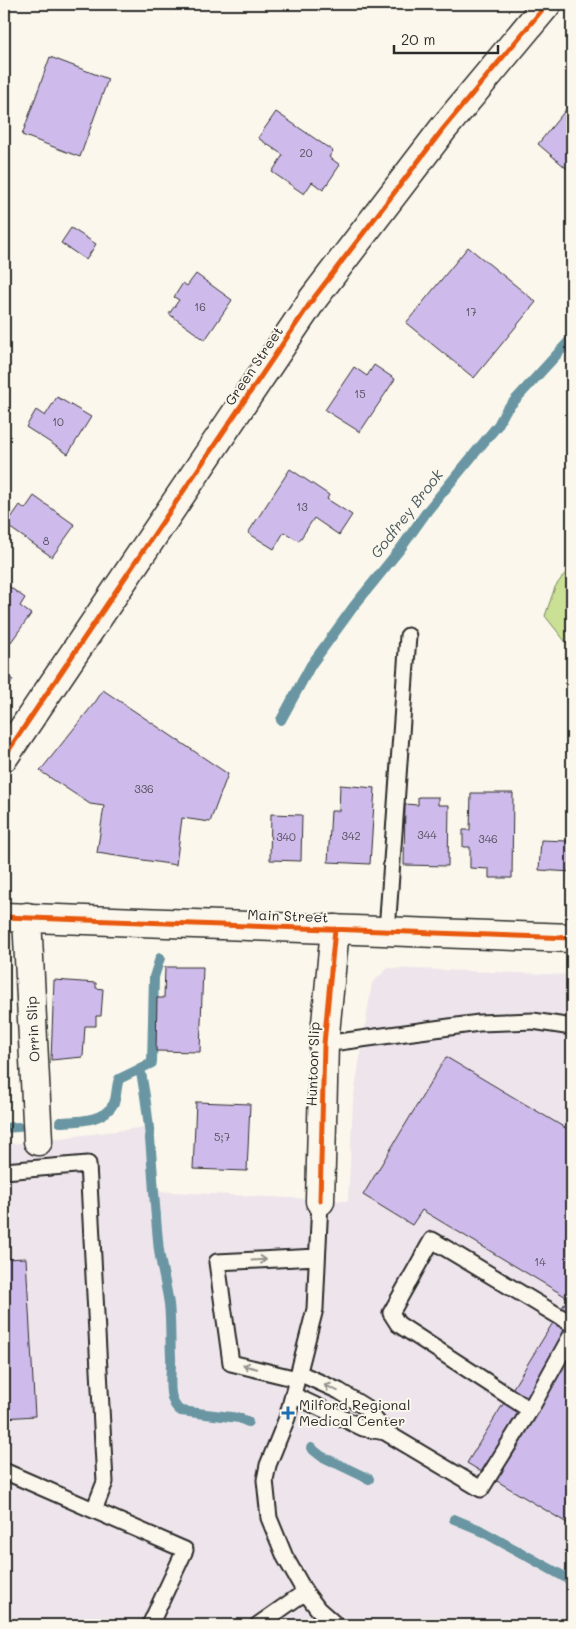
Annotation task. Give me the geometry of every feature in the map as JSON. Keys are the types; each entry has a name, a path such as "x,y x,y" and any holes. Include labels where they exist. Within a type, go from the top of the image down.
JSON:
{"street":[{"name":"Green Street","path":"4,758 313,298 432,142 547,4"},
{"name":"Main Street","path":"16,917 572,938"},
{"name":"Orrin Slip","path":"16,917 38,1141"},
{"name":"Huntoon Slip","path":"320,1200 324,1044 335,929"}],"lane":[{"path":"387,931 408,636"},
{"path":"324,1044 479,1023 532,1021 572,1027"},
{"path":"38,1141 40,1168"},
{"path":"4,1170 88,1164 105,1482 94,1510"},
{"path":"320,1200 314,1309 287,1418 268,1465 265,1480 269,1518 285,1557 305,1592 336,1625"},
{"path":"530,1410 398,1324 390,1313 432,1240 572,1324"},
{"path":"317,1256 217,1262 231,1363 298,1376 339,1391 366,1407 386,1432 481,1489 530,1410 572,1334"},
{"path":"293,1396 363,1428 386,1432"},
{"path":"4,1471 185,1550 150,1625"},
{"path":"258,1625 305,1592"}],"shaded area":[{"name":"Milford Regional Medical Center","path":"388,968 572,975 572,1625 4,1625 4,1145 146,1127 154,1191 348,1201 353,1101 372,983"}],"green space":[{"path":"572,564 572,650 545,616 555,587"}],"building":[{"path":"50,57 108,79 80,157 22,135"},
{"path":"572,102 572,173 538,144"},
{"path":"276,112 333,151 329,157 340,165 323,190 312,182 304,194 272,172 283,155 258,138"},
{"path":"71,228 96,244 86,260 61,243"},
{"path":"468,247 536,302 474,378 406,323"},
{"path":"196,274 232,300 205,340 169,314 179,300 174,297 183,283 187,286"},
{"path":"374,365 395,379 360,432 325,410 354,367 367,376"},
{"path":"57,397 91,417 68,454 26,427 36,410 45,416"},
{"path":"290,469 329,495 327,499 352,515 339,535 314,518 299,541 284,532 274,549 248,533"},
{"path":"34,496 75,525 52,557 6,525 20,505 25,509"},
{"path":"4,583 25,598 20,606 31,614 11,642 4,637"},
{"path":"4,674 13,680 4,694"},
{"path":"103,690 228,774 210,822 182,818 176,865 97,853 104,806 90,804 40,771"},
{"path":"340,785 375,788 370,864 328,862 331,811 339,811"},
{"path":"471,793 513,793 512,878 489,878 489,869 470,868 470,847 463,847 463,830 470,830"},
{"path":"418,797 438,797 438,805 449,805 448,866 404,865 405,804 418,805"},
{"path":"271,814 302,815 301,861 270,860"},
{"path":"568,835 572,835 572,872 539,870 541,840 568,841"},
{"path":"165,967 203,967 200,1052 156,1051 157,998 164,998"},
{"path":"54,980 96,983 96,988 103,989 101,1016 96,1016 96,1026 85,1026 83,1057 51,1060"},
{"path":"446,1057 572,1132 572,1526 467,1463 568,1298 422,1210 412,1225 363,1195"},
{"path":"196,1102 250,1104 247,1171 193,1169"},
{"path":"26,1258 35,1416 4,1418 4,1259"}],"waterway":[{"name":"Godfrey Brook","path":"281,720 311,665 354,606 401,548 428,510 498,425 506,410 572,338"},
{"name":"Godfrey Brook","path":"60,1122 90,1119 104,1114 114,1103 119,1079 152,1063 154,977 160,958"},
{"path":"140,1068 149,1132 159,1248 169,1304 170,1386 173,1400 181,1411 239,1418 248,1422"},
{"name":"Godfrey Brook","path":"4,1128 18,1127"},
{"path":"311,1448 321,1456 369,1479"},
{"path":"454,1519 478,1529 572,1581"}],"cycle path":[{"path":"4,757 313,299 443,129 547,4"},
{"path":"4,917 572,938"},
{"path":"320,1201 324,1044 335,929"}],"place":[{"name":"Milford Regional Medical Center","path":"288,1413"}]}
